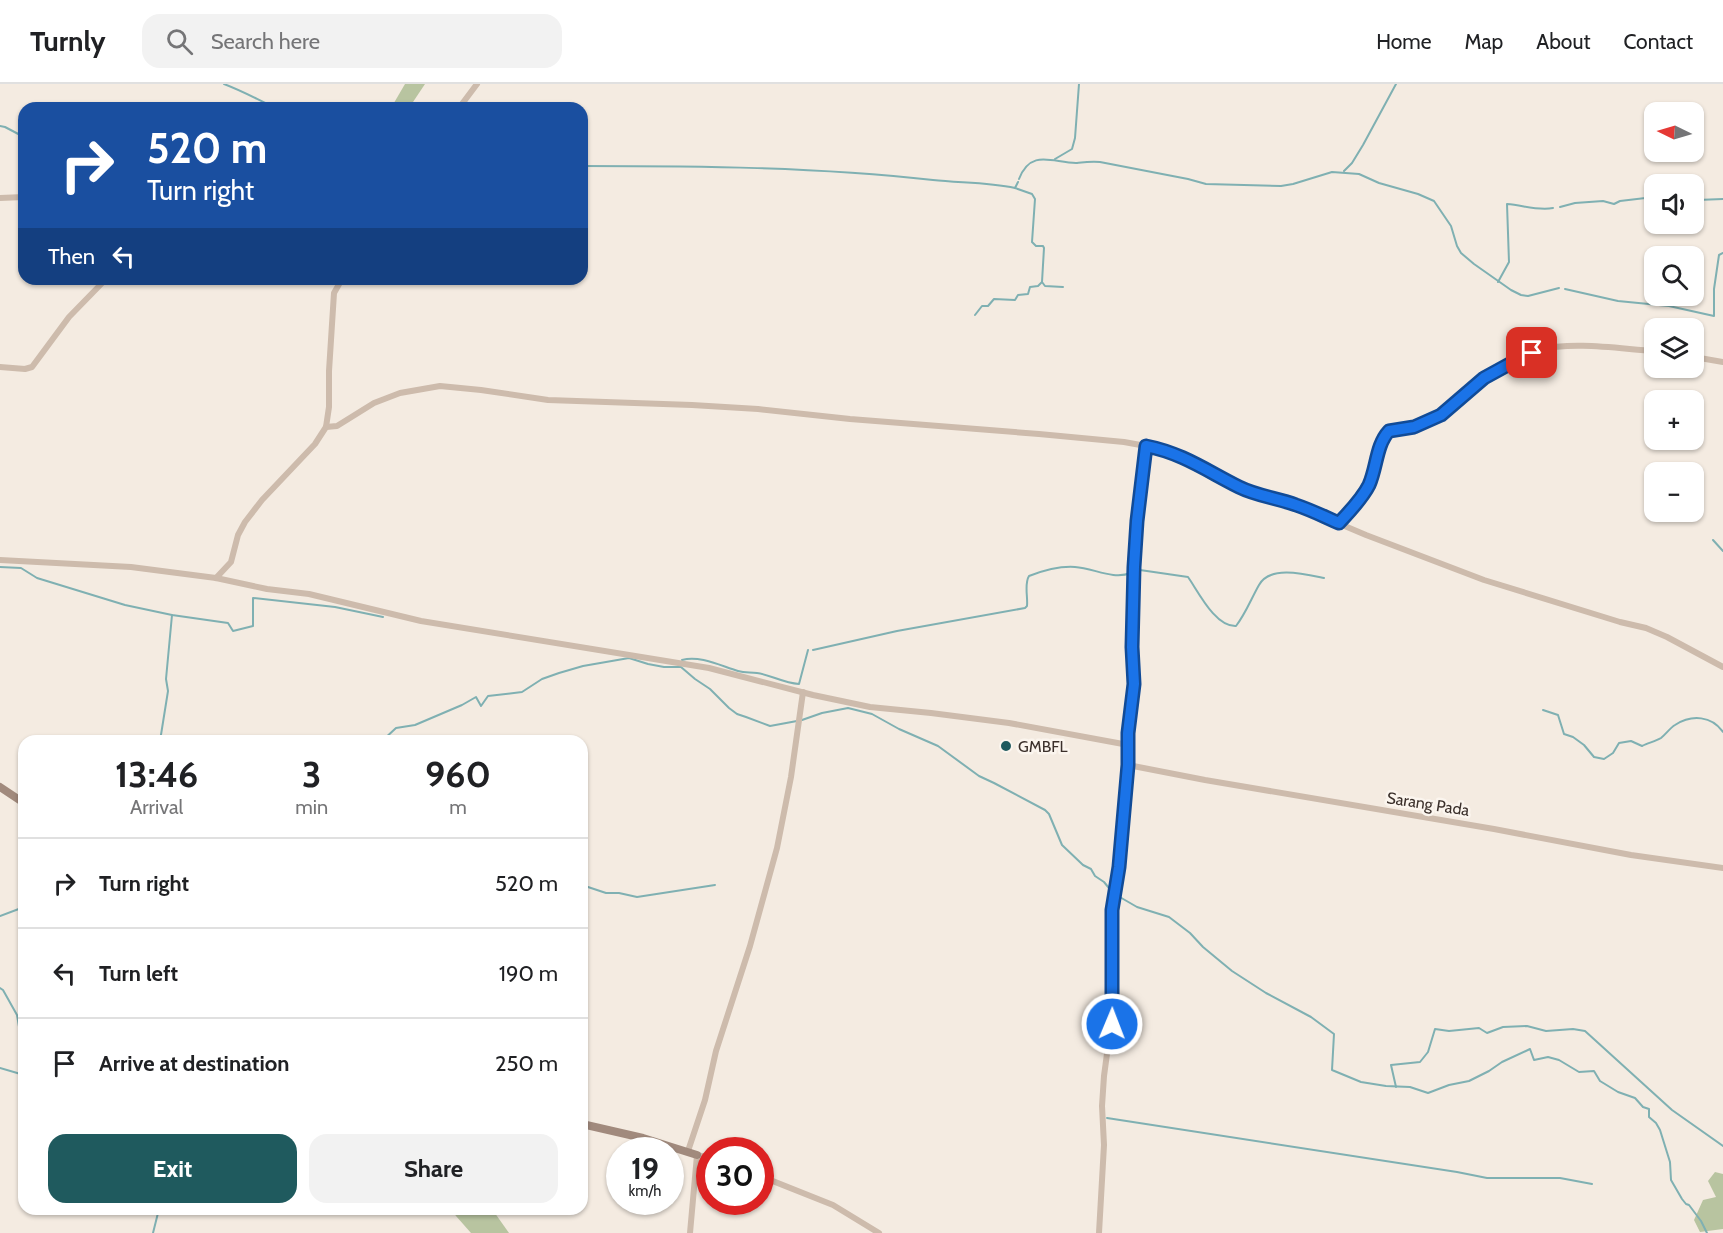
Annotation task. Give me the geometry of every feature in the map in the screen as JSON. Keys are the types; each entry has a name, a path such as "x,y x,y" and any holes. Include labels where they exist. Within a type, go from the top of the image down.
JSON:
{"street":[{"path":"464,102 477,84"},
{"path":"0,198 18,197"},
{"path":"0,367 25,369 32,367 69,316 100,285"},
{"path":"216,578 231,562 238,536 245,522 262,500 315,444 326,427 329,407 334,293 339,285"},
{"path":"1339,523 1368,486 1380,445 1389,431 1414,427 1441,415 1484,378 1541,350 1587,346 1644,350"},
{"path":"1704,359 1723,362"},
{"path":"326,427 337,426 374,403 400,393 440,386 548,400 758,409 1124,442 1161,448 1187,458 1240,488 1295,505 1484,580 1646,628 1723,667"},
{"path":"1099,1233 1104,1145 1102,1106 1112,1024 1112,910 1119,867 1134,684 1132,647 1134,567 1146,446"},
{"path":"0,560 131,567 216,578 267,589 309,594 421,621 709,668 870,707 1009,723 1123,744 1128,749"},
{"path":"688,1151 705,1100 716,1051 750,946 777,848 791,777 803,692"},
{"name":"Sarang Pada","path":"1128,765 1631,855 1723,868"},
{"path":"0,787 18,799"},
{"path":"588,1126 696,1155"},
{"path":"690,1233 696,1166"},
{"path":"774,1182 832,1205 879,1233"}],"green space":[{"path":"405,84 425,84 413,102 394,102"},
{"path":"1715,1172 1723,1174 1723,1229 1700,1232 1694,1220 1703,1200 1716,1197 1708,1181"},
{"path":"496,1215 509,1233 471,1233 456,1216"}],"waterway":[{"path":"224,84 264,102"},
{"path":"1055,159 1072,149 1075,138 1079,84"},
{"path":"1344,171 1363,145 1396,84"},
{"path":"0,126 18,134"},
{"path":"1019,179 1030,163 1043,159 1076,163 1100,162 1206,184 1281,186 1332,172 1359,174 1434,201 1451,226 1461,253 1511,290 1528,296 1559,288"},
{"path":"588,166 714,167 845,172 1015,188 1018,182"},
{"path":"975,315 982,306 988,306 994,299 1015,300 1018,295 1028,294 1030,287 1038,286 1042,282 1044,248 1032,242 1035,199 1032,194 1015,188"},
{"path":"1560,207 1575,203 1603,201 1614,204 1620,201 1644,198"},
{"path":"1704,200 1723,199"},
{"path":"1498,282 1509,262 1507,204 1553,208"},
{"path":"1565,289 1618,301 1669,306 1714,316 1714,289 1719,255 1723,253"},
{"path":"1042,282 1045,286 1063,287"},
{"path":"1713,540 1723,551"},
{"path":"0,567 21,568 37,578 125,605 228,623 233,631 253,626 253,598 335,607 383,617"},
{"path":"813,650 897,631 1025,608 1029,576 1046,571 1075,567 1117,575 1131,573"},
{"path":"1136,571 1188,577 1214,615 1228,625 1236,626 1259,585 1271,575 1289,572 1324,578"},
{"path":"161,735 168,691 166,679 172,615"},
{"path":"682,660 703,660 738,671 762,674 799,684 808,650"},
{"path":"388,735 396,728 415,725 476,697 481,706 488,696 522,692 542,679 559,673 583,666 629,658 664,667 681,667 737,714 770,726 797,721"},
{"path":"802,720 848,708 872,714 938,746 979,776 1045,810 1049,814 1062,845 1083,865 1091,869 1113,893"},
{"path":"1543,710 1558,715 1564,734 1584,745 1594,757 1604,759 1613,753 1619,743 1631,741 1642,746 1661,738 1673,726 1688,719 1707,720 1723,732"},
{"path":"588,887 606,893 637,897 715,885"},
{"path":"1118,896 1137,907 1169,917 1232,971 1266,993 1311,1017 1334,1034 1332,1070 1361,1082 1410,1087 1428,1093 1469,1081 1530,1049 1534,1060 1548,1057 1559,1060 1579,1072 1594,1071 1600,1081 1618,1092 1635,1098 1643,1107 1649,1109 1649,1117 1660,1130 1670,1162 1671,1180 1707,1233"},
{"path":"0,916 18,909"},
{"path":"0,988 17,1015 18,1021"},
{"path":"1396,1087 1391,1065 1420,1062 1428,1052 1435,1029 1449,1031 1479,1028 1487,1033 1503,1027 1527,1026 1546,1031 1573,1029 1585,1031 1672,1110 1723,1146"},
{"path":"0,1068 18,1073"},
{"path":"1107,1118 1487,1178 1560,1178 1592,1184"},
{"path":"153,1233 158,1215"}],"place":[{"name":"GMBFL","path":"1006,746"}],"route":[{"path":"1112,1024 1112,910 1119,867 1128,765 1128,733 1134,684 1132,647 1134,567 1146,446 1161,448 1187,458 1240,488 1295,505 1339,523 1368,486 1380,445 1389,431 1414,427 1441,415 1484,378 1532,353"}]}
